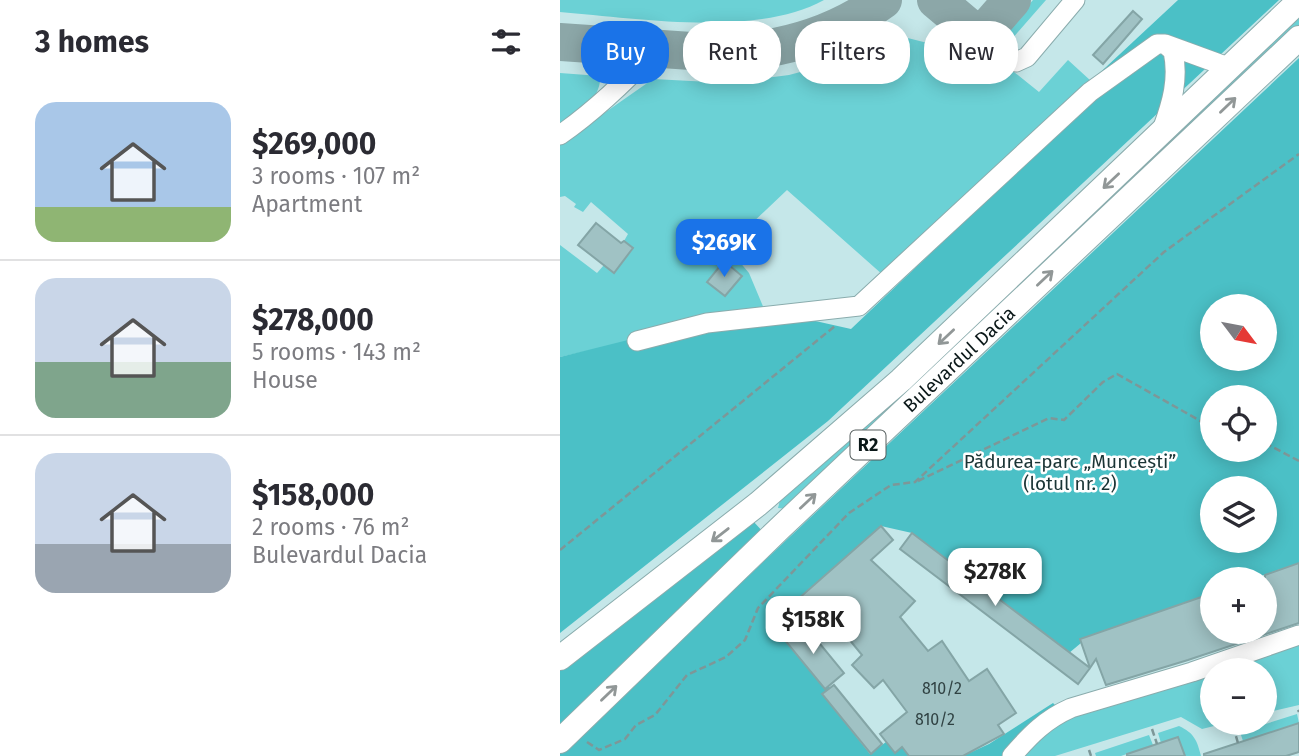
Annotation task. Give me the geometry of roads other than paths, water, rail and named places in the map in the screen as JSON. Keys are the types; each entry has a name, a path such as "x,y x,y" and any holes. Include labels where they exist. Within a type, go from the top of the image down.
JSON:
{"main road":[{"name":"Bulevardul Dacia","path":"560,658 758,505 901,380 1299,1"},
{"name":"Bulevardul Dacia","path":"565,736 779,529 1299,38"},
{"path":"758,505 779,529"}],"lane":[{"path":"1018,61 1027,57 1075,0"},
{"path":"637,341 707,323 859,306 1090,92 1157,44 1165,44 1228,67"},
{"path":"1161,134 1172,104 1176,79 1173,51 1165,44"},
{"path":"560,135 588,116 623,84"},
{"path":"1012,756 1030,735 1052,717 1071,708 1192,672 1299,635"}],"park label":[{"name":"Pădurea-parc „Muncești” (lotul nr. 2)","path":"1070,472"}]}
